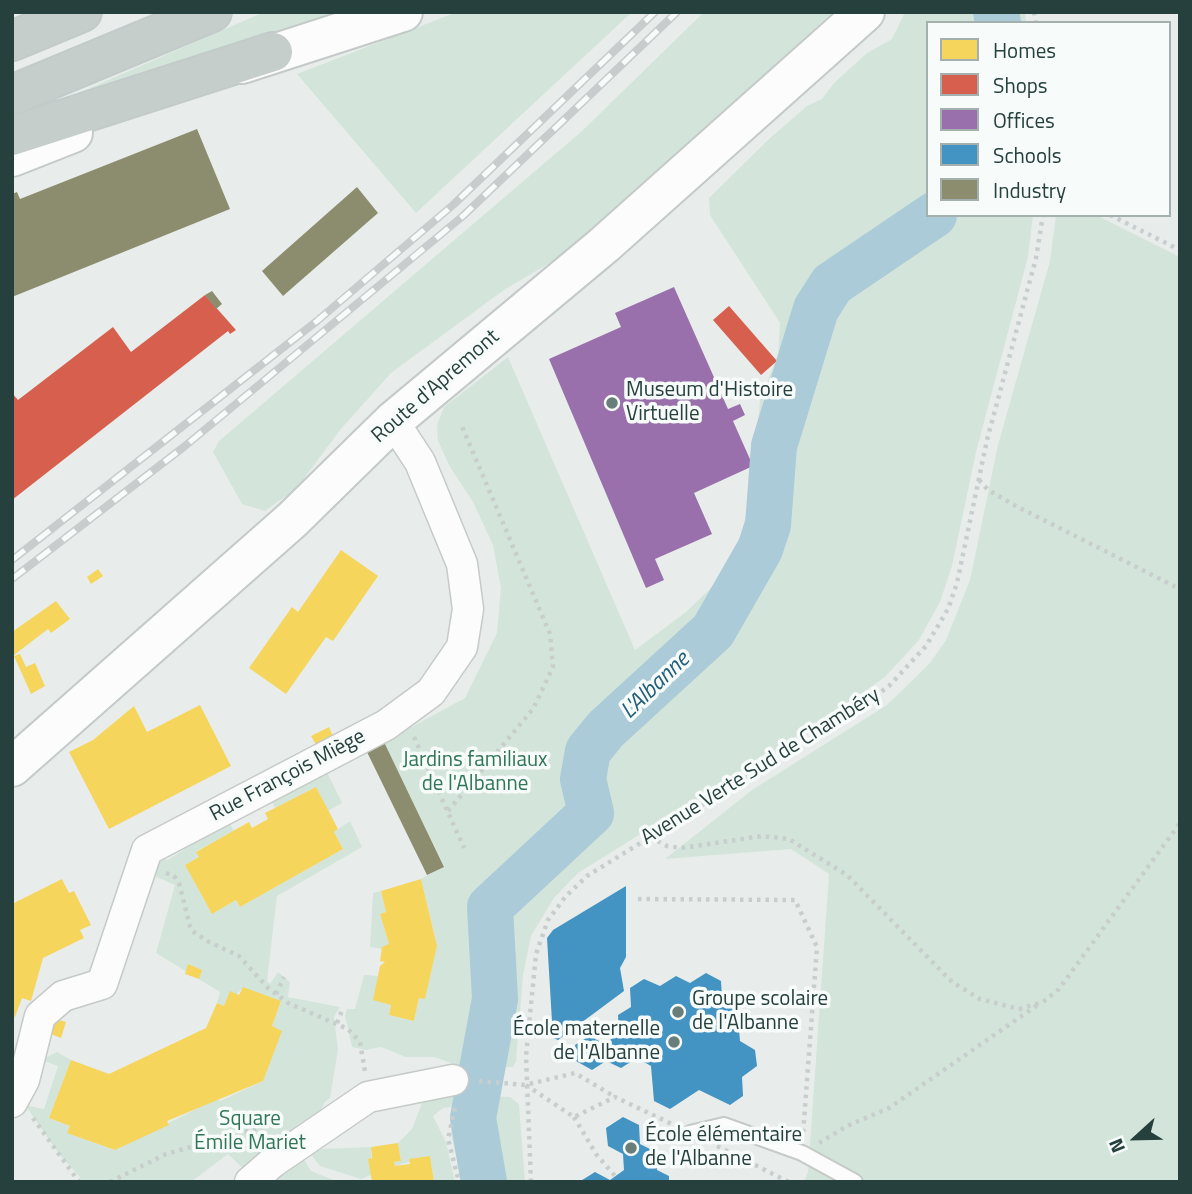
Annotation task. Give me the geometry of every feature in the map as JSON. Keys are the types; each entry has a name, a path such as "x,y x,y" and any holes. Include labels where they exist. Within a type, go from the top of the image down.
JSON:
{"highway":[{"path":"12,41 82,12"},
{"path":"12,95 212,12"},
{"path":"12,136 273,52"}],"main road":[{"path":"12,157 273,52 403,12"},
{"name":"Route d'Apremont","path":"12,767 292,520 393,421 604,245 865,12"}],"street":[{"name":"Rue François Miège","path":"15,1099 40,1016 63,996 102,984 147,850 386,725 431,692 462,647 468,609 462,564 420,462 393,421"},
{"path":"250,1182 273,1162 368,1097 453,1080"}],"lane":[{"path":"690,1133 724,1125 802,1153 855,1182"}],"path":[{"name":"Avenue Verte Sud de Chambéry","path":"531,1182 525,1084 536,954 548,920 577,885 862,706 910,666 926,646 953,596 978,479 1036,258 1043,217"},
{"path":"1114,217 1180,250"},
{"path":"448,811 533,709 552,667 550,634 461,424"},
{"path":"978,479 988,490 1016,506 1180,589"},
{"path":"402,713 464,848"},
{"path":"802,1153 847,1126 890,1108 1059,989 1180,823"},
{"path":"650,837 667,846 681,848 762,836 789,839 847,875 952,982 979,999 999,1006 1019,1009 1043,1002"},
{"path":"162,871 174,876 179,883 191,930 206,941 239,956 275,994 348,1029 360,1042"},
{"path":"638,899 795,900 817,947 802,1153"},
{"path":"275,994 284,977"},
{"path":"337,1023 343,1008"},
{"path":"495,1082 525,1084 575,1073 614,1097 789,1182"},
{"path":"453,1080 463,1095 450,1118 447,1139 459,1182"},
{"path":"525,1084 574,1117 596,1154 615,1176"},
{"path":"574,1117 614,1097"},
{"path":"15,1099 79,1182"},
{"path":"110,1182 166,1154 295,1118"}],"green space":[{"path":"264,12 335,12 12,125 12,122"},
{"path":"457,12 632,12 416,213 297,74"},
{"path":"704,12 833,12 580,245 504,290 391,373 340,430 297,488 265,511 242,504 213,452 219,441 582,131"},
{"name":"Jardins familiaux de l'Albanne","path":"905,12 1025,12 1026,21 926,21 926,217 1033,217 1028,257 976,452 952,566 940,602 919,640 885,677 826,718 578,873 554,898 531,936 523,975 516,1062 513,1067 462,1067 434,1057 406,1057 381,1047 366,1050 352,1047 345,1015 347,1009 355,1009 364,975 378,976 391,1005 389,1015 414,1021 419,998 425,998 437,946 421,879 444,866 384,742 465,698 497,633 501,588 493,545 473,502 450,467 438,441 437,425 444,407 508,357 635,650 686,612 713,586 736,554 752,491 760,400 778,355 780,323 710,215 709,198 770,138 807,106 822,99 834,83 867,53 892,39"},
{"path":"1056,217 1100,217 1180,257 1180,1182 804,1182 808,1172 829,874 791,849 665,859 752,790 887,705 930,663 946,640 970,580 998,445 1050,261"},
{"path":"327,772 342,803 328,811 316,787 275,808 272,801"},
{"name":"Square Émile Mariet","path":"228,821 234,831 197,851 199,857 185,865 212,914 236,900 240,907 343,849 334,832 350,821 362,847 277,896 267,981 270,984 278,972 290,982 288,997 340,1007 334,1017 338,1050 330,1098 321,1110 323,1113 302,1156 311,1171 339,1182 257,1182 228,1154 191,1182 76,1182 80,1177 59,1154 25,1105 44,1109 58,1066 41,1060 57,1052 71,1060 49,1118 70,1126 68,1133 115,1150 218,1098 220,1101 263,1081 272,1026 281,1002 243,988 224,1006 217,1003 220,992 156,953 175,885 145,872 157,858 168,860"},
{"path":"381,891 386,912 380,914 389,944 382,949 370,947 373,893"},
{"path":"450,1093 461,1094 451,1107 443,1108 433,1116 446,1142 455,1182 434,1182 430,1156 395,1166 394,1162 401,1160 398,1143 412,1129 422,1103"},
{"path":"467,1095 510,1097 519,1104 525,1182 462,1182 451,1134 455,1114"},
{"path":"371,1147 371,1175 361,1179 320,1166 312,1156 314,1151 323,1149"}],"building: Homes":[{"path":"341,550 378,576 333,641 326,637 286,694 249,668 292,607 298,612"},
{"path":"98,569 103,576 91,584 87,577"},
{"path":"56,601 70,619 51,633 48,629 14,655 12,632"},
{"path":"20,654 26,667 35,663 45,686 31,694 14,656"},
{"path":"200,705 231,766 109,829 69,752 93,740 134,706 147,732"},
{"path":"329,727 334,739 318,748 311,736"},
{"path":"316,787 338,829 334,832 343,849 240,907 236,900 212,914 185,865 199,857 196,852 249,822 252,828 268,819 265,813"},
{"path":"62,879 69,893 74,891 91,925 80,930 84,938 43,958 31,1001 22,998 15,1017 12,1015 12,904"},
{"path":"421,879 437,946 425,999 419,998 414,1021 389,1015 391,1005 373,1000 380,966 385,962 380,961 382,947 389,944 380,914 386,912 381,891"},
{"path":"188,964 202,970 199,979 185,974"},
{"path":"243,987 281,1001 272,1026 282,1031 263,1081 167,1121 169,1125 115,1150 67,1133 70,1126 49,1118 71,1060 109,1074 206,1028 217,1003 224,1006 230,991 239,995"},
{"path":"53,1018 66,1022 61,1038 48,1033"},
{"path":"398,1143 401,1161 394,1162 395,1166 410,1164 409,1159 430,1156 434,1182 372,1182 368,1159 372,1158 371,1147"}],"building: Shops":[{"path":"205,295 236,330 230,334 228,331 12,500 12,393 18,400 113,327 131,352"},
{"path":"729,306 777,361 761,375 713,320"}],"building: Offices":[{"path":"674,287 728,409 740,404 745,415 733,421 753,466 694,493 712,534 655,559 664,580 646,588 549,359 621,327 615,313"}],"building: Schools":[{"path":"626,886 626,957 620,968 624,991 558,1040 553,1038 547,938 553,930"},
{"name":"École maternelle de l'Albanne","path":"706,973 721,981 722,998 737,1007 740,1041 755,1050 757,1066 742,1077 743,1096 730,1105 699,1090 670,1109 654,1101 651,1066 637,1058 621,1068 606,1061 592,1070 576,1061 575,1045 589,1036 605,1044 619,1033 618,1015 631,1007 630,988 644,979 660,986 676,976 690,983"},
{"name":"École élémentaire de l'Albanne","path":"623,1117 639,1125 640,1144 654,1151 657,1170 669,1176 669,1182 579,1182 595,1172 610,1180 624,1170 623,1154 608,1146 606,1128"}],"building: Industry":[{"path":"197,129 230,209 12,297 12,194 17,192 20,199"},
{"path":"357,187 378,213 283,296 262,271"},
{"path":"212,291 222,304 216,309 205,295"},
{"path":"384,742 444,867 427,875 366,750"}],"waterway":[{"name":"L'Albanne","path":"996,12 998,21"},
{"name":"L'Albanne","path":"484,1182 473,1118 495,999 490,907 591,813 583,779 588,751 606,729 713,631 760,549 768,525 774,446 816,309 832,284 931,217"}],"railway":[{"path":"12,560 317,321 453,205 655,12"},
{"path":"12,579 185,446 463,216 677,12"}],"place":[{"name":"Museum d'Histoire Virtuelle","path":"612,403"},
{"name":"Groupe scolaire de l'Albanne","path":"678,1012"},
{"name":"École maternelle de l'Albanne","path":"674,1042"},
{"name":"École élémentaire de l'Albanne","path":"631,1148"}]}
